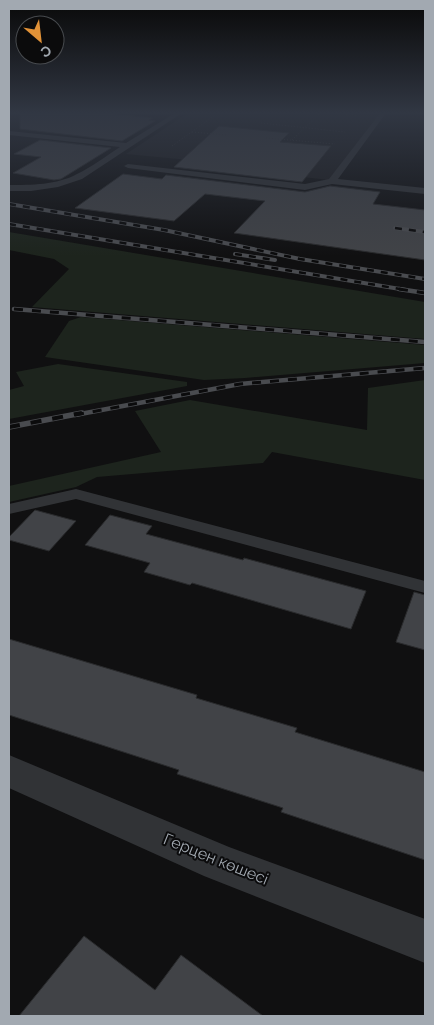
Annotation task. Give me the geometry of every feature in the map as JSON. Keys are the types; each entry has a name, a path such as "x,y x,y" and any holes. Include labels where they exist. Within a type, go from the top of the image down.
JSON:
{"street":[{"name":"Герцен көшесі","path":"9,771 219,862 425,941"}],"lane":[{"path":"9,188 31,188 58,184 79,177 105,161"},
{"path":"332,182 348,161"},
{"path":"128,166 305,187 332,182 425,191"},
{"path":"9,509 76,494 425,587"}],"shaded area":[{"path":"197,161 344,161 329,180 204,166 209,162"},
{"path":"9,232 425,302 425,339 32,307 69,269 54,259 9,250"},
{"path":"81,317 425,345 425,363 204,380 45,357 69,321"},
{"path":"58,364 187,382 187,386 9,419 9,390 24,386 16,372"},
{"path":"425,380 425,480 272,452 263,463 97,477 76,487 9,502 9,486 161,452 135,411 190,400 367,430 368,388"}],"building":[{"path":"34,161 90,161 61,179 54,180 13,173"},
{"path":"181,161 319,161 302,182 174,167"},
{"path":"123,174 162,179 166,175 305,192 330,186 380,192 373,204 425,210 425,260 234,233 265,201 205,194 174,221 75,208"},
{"path":"35,510 76,521 49,551 9,540 9,537"},
{"path":"110,515 152,526 146,534 366,591 351,629 192,583 190,585 144,572 150,563 85,545"},
{"path":"414,592 425,595 425,650 396,642"},
{"path":"9,639 197,695 196,698 297,728 295,732 425,772 425,860 281,812 283,808 177,774 179,770 9,715"},
{"path":"84,936 155,990 181,955 263,1016 19,1016"}],"railway":[{"path":"9,204 164,230 300,259 425,279"},
{"path":"9,224 406,290"},
{"path":"395,228 425,232"},
{"path":"235,254 275,260"},
{"path":"399,289 425,293"},
{"path":"14,309 425,342"},
{"path":"75,415 240,384 425,368"},
{"path":"9,427 82,413"}]}
